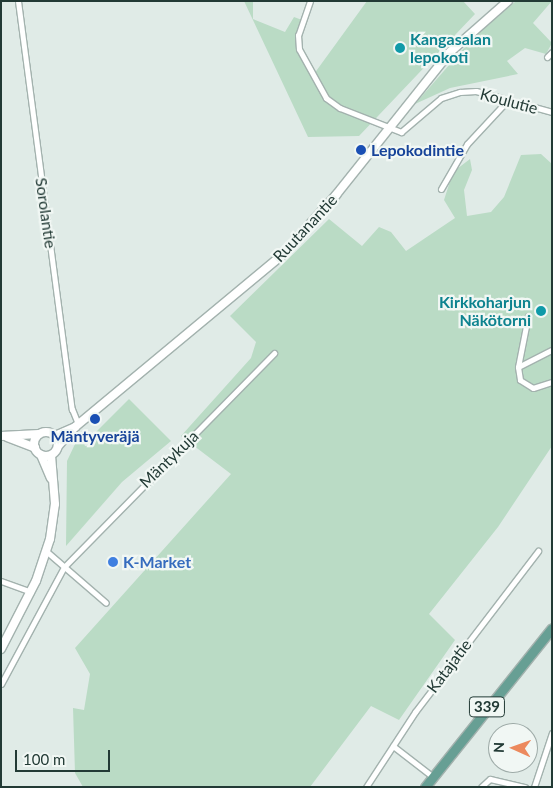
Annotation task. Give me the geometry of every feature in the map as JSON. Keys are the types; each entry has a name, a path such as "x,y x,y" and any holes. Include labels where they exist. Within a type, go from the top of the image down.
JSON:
{"main road":[{"name":"Ruutanantie","path":"58,446 77,426 276,260 336,195 450,52 508,1"},
{"name":"Ruutanantie","path":"55,436 77,426"},
{"path":"35,448 39,434"},
{"path":"1,649 31,592 46,551 53,526 51,455 58,446 55,436 39,434 3,437"},
{"path":"3,437 35,448 41,455 51,478"},
{"path":"41,455 51,455"},
{"name":"339","path":"425,787 552,628"}],"street":[{"name":"Sorolantie","path":"18,1 72,409 77,426"},
{"path":"312,2 298,34 299,49 326,98 340,108 390,126"},
{"name":"Koulutie","path":"390,126 402,132 441,98 460,92 476,91 552,112"},
{"path":"441,189 467,144 507,101"},
{"path":"528,316 518,367 520,380 533,388 552,382"},
{"path":"518,367 552,350"},
{"name":"Mäntykuja","path":"1,684 64,566 274,353"},
{"path":"46,551 106,603"},
{"name":"Katajatie","path":"366,787 393,746 538,551"},
{"path":"1,581 31,592"},
{"path":"534,787 552,733"},
{"path":"393,746 432,776"},
{"path":"481,787 490,778 524,787"}],"green space":[{"path":"244,1 253,1 253,19 285,32 294,17 302,20 299,49 314,74 367,1 463,1 475,14 359,136 308,137"},
{"path":"516,1 552,1 533,23 552,43 546,54 525,48 507,61 518,74 450,88 415,104 471,40"},
{"path":"541,154 552,164 552,446 498,527 429,614 455,640 399,720 371,706 310,787 83,787 75,773 73,708 84,710 90,674 75,648 231,474 181,436 251,358 256,342 230,316 329,219 362,246 379,227 391,232 406,251 455,218 444,200 453,172 470,159 472,170 464,190 467,216 491,212 504,197 521,155"},
{"path":"129,399 171,441 122,482 66,546 67,461 76,442 82,440 85,446 93,447 90,438"}],"place":[{"name":"Kangasalan lepokoti","path":"400,48"},
{"name":"Lepokodintie","path":"361,150"},
{"name":"Kirkkoharjun Näkötorni","path":"541,311"},
{"name":"Mäntyveräjä","path":"95,419"},
{"name":"K-Market","path":"113,562"}]}
